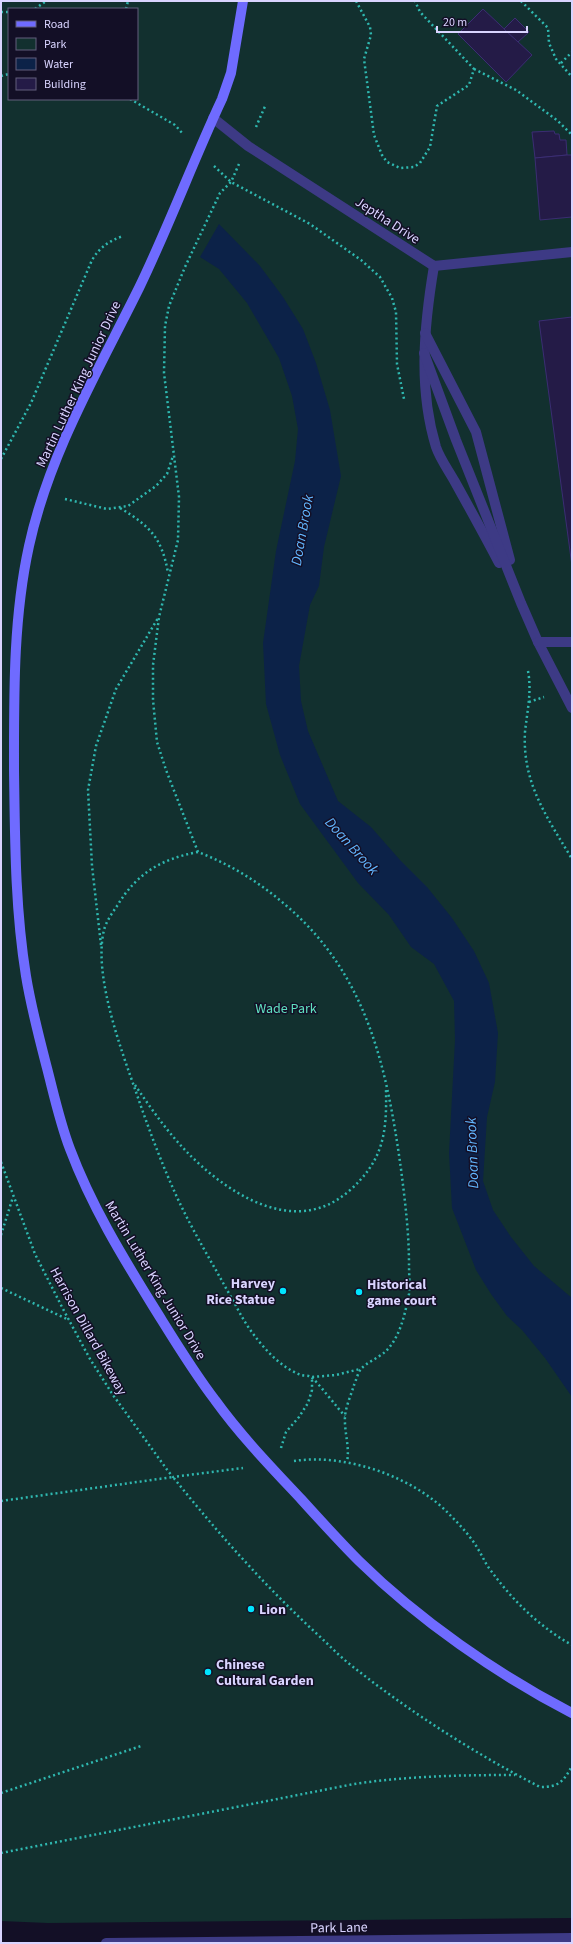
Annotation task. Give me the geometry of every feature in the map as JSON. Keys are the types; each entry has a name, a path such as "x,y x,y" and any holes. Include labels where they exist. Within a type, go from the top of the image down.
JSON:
{"main road":[{"name":"Martin Luther King Junior Drive","path":"243,1 231,73 186,184 139,287 77,412 44,494 30,541 19,595 14,730 15,830 20,924 26,977 37,1030 69,1146 94,1203 123,1258 192,1369 217,1403 268,1464 361,1563 423,1618 490,1664 572,1713"}],"street":[{"name":"Jeptha Drive","path":"213,118 248,146 434,266"},
{"path":"521,603 437,449 427,401 424,331 434,266 572,252"},
{"path":"424,331 476,432 521,603"},
{"path":"424,353 456,440 521,603 538,642 572,708"},
{"path":"538,642 572,642"},
{"name":"Park Lane","path":"106,1943 326,1942 572,1938"}],"path":[{"path":"36,8 46,1"},
{"path":"356,1 370,27 371,35 364,59 374,135 382,155 395,167 414,167 420,163 430,147 437,106 469,85 474,69"},
{"path":"415,1 420,12 474,69 516,90 558,121 572,135"},
{"path":"522,1 548,28 549,43 560,63 572,77"},
{"path":"560,63 572,52"},
{"path":"132,100 175,125"},
{"path":"198,852 166,770 158,742 153,686 153,665 159,617 178,540 179,497 164,373 165,326 169,306 185,267 220,194 231,182"},
{"path":"1,459 31,403 92,260 99,249 109,241 123,236"},
{"path":"44,494 107,509 128,506 156,486 167,474 174,454"},
{"path":"119,507 144,525 158,540 165,553 169,575"},
{"path":"102,951 104,930 121,899 134,882 145,872 160,864 179,856 198,852 238,870 276,897 314,931 352,985 364,1012 385,1082 395,1130 409,1234 409,1292 405,1314 396,1339 385,1352 361,1369 336,1375 312,1377 301,1375 280,1364 253,1334 207,1254 176,1195 148,1126 111,1012 103,972 92,866 88,790 96,746 116,689 159,617"},
{"path":"529,702 546,697"},
{"path":"133,1082 152,1109 185,1150 216,1178 251,1201 272,1209 291,1212 318,1208 342,1197 370,1170 384,1137 386,1118 385,1082"},
{"name":"Harrison Dillard Bikeway","path":"1,1162 35,1254 90,1359 133,1425 173,1477 218,1533 282,1602 352,1665 417,1713 516,1774 540,1787 551,1787 560,1784 572,1766"},
{"path":"1,1235 14,1197"},
{"path":"1,1288 70,1321"},
{"path":"347,1462 349,1453 345,1417 348,1404 361,1369"},
{"path":"268,1464 280,1453 286,1432 299,1417 308,1403 312,1390 312,1377"},
{"path":"312,1377 345,1417"},
{"path":"287,1462 311,1458 347,1462 368,1467 404,1481 435,1501 463,1529 478,1548 492,1573 522,1607 543,1626 572,1646"},
{"path":"1,1501 243,1468"},
{"path":"1,1793 141,1746"},
{"path":"1,1854 354,1784 403,1777 446,1774 516,1774"}],"green space":[{"name":"Wade Park","path":"1,1 572,1 572,1918 48,1923 1,1921"}],"water":[{"name":"Doan Brook","path":"219,224 260,266 283,297 303,329 316,363 330,410 341,476 324,547 319,586 310,605 299,666 301,701 308,731 338,801 371,827 400,860 427,887 452,918 474,951 489,983 498,1033 495,1082 487,1117 483,1181 493,1210 511,1237 534,1266 572,1298 572,1397 545,1358 522,1330 507,1316 491,1294 476,1270 452,1208 449,1153 455,1040 454,1001 434,964 411,947 389,915 358,883 300,804 280,755 266,704 263,643 276,551 295,461 298,429 292,396 279,358 247,303 219,269 200,257"}],"building":[{"path":"483,9 532,55 506,82 458,34"},
{"path":"515,18 529,32 518,42 504,29"},
{"path":"554,131 555,134 559,134 560,140 566,140 567,155 535,158 532,132"},
{"path":"572,155 572,217 540,220 535,158"},
{"path":"572,317 572,566 539,321"}],"place":[{"name":"Harvey Rice Statue","path":"283,1291"},
{"name":"Historical game court","path":"359,1292"},
{"name":"Lion","path":"251,1609"},
{"name":"Chinese Cultural Garden","path":"208,1672"}]}
